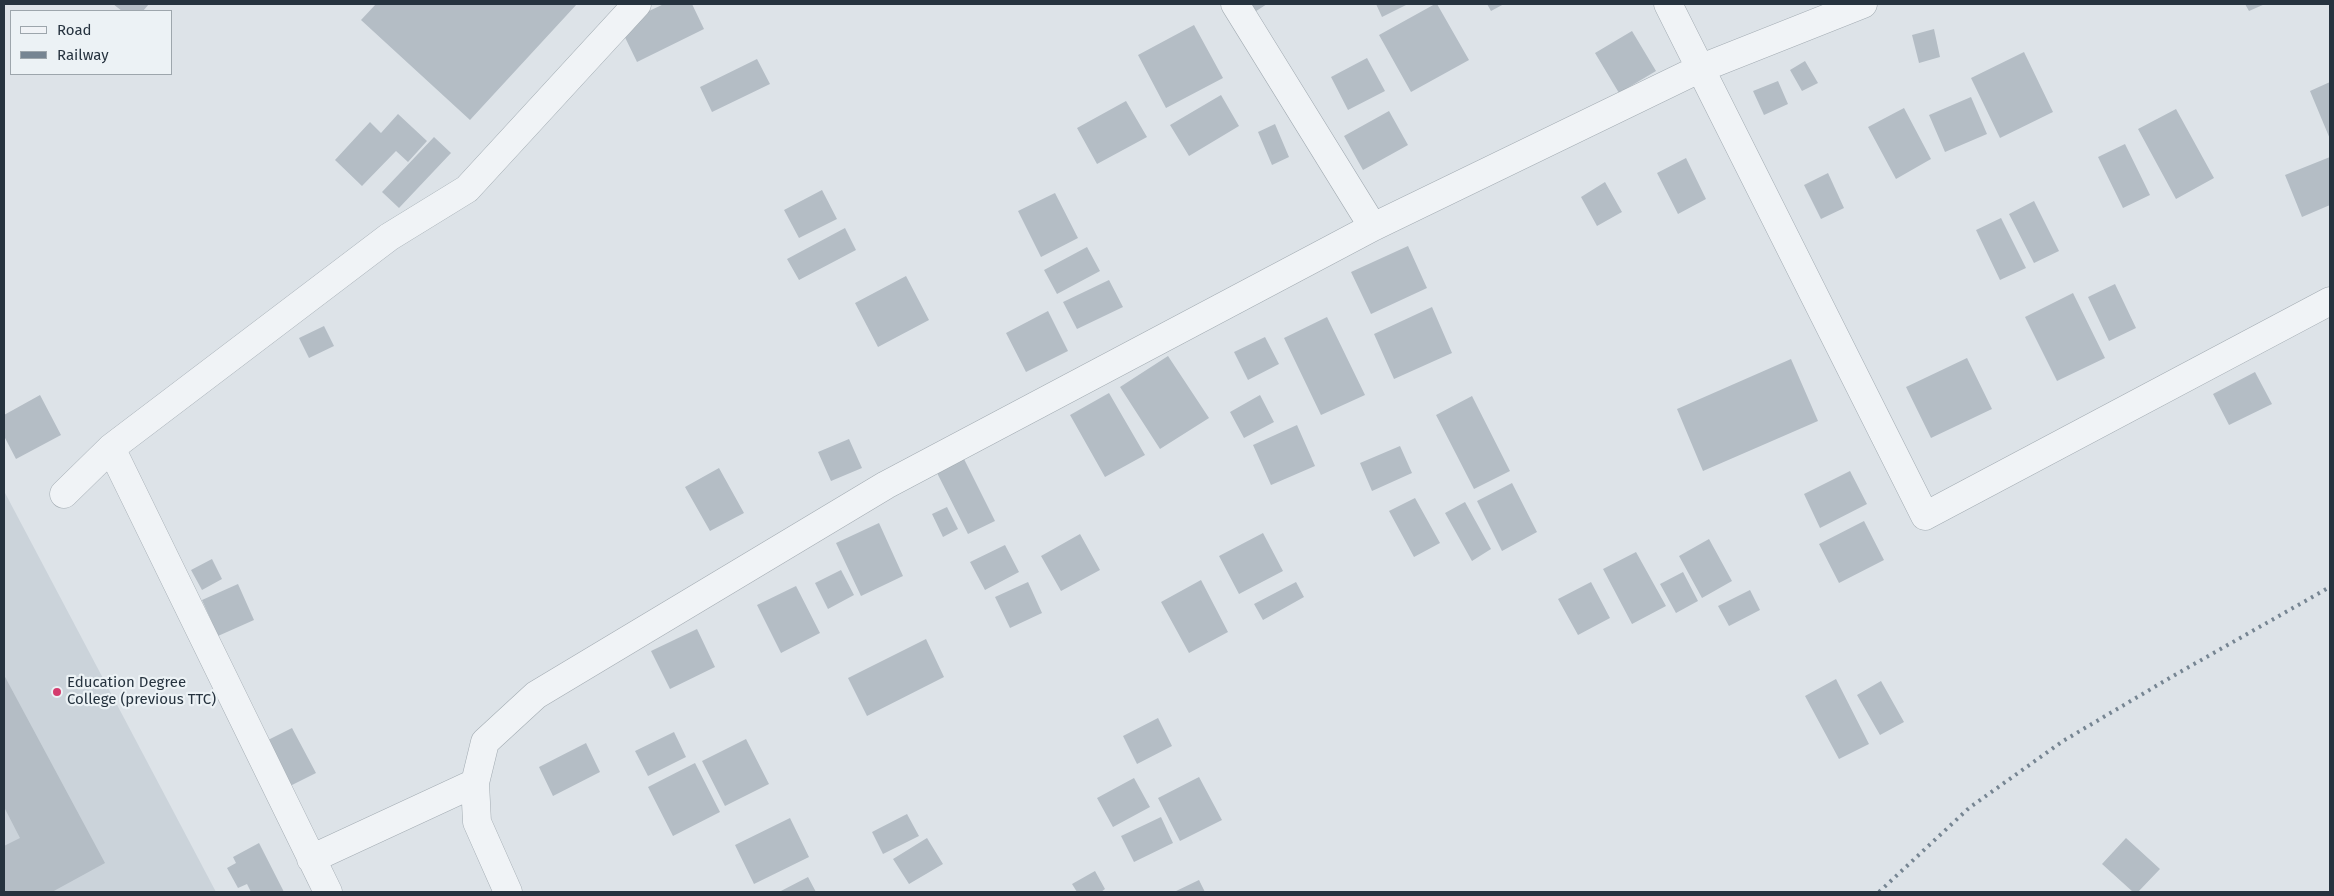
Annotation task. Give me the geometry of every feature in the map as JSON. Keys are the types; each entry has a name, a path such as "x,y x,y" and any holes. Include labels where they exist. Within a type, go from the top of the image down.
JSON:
{"street":[{"path":"64,494 111,448 388,237 467,189 637,4"},
{"path":"1235,4 1373,227"},
{"path":"1668,4 1925,516 2330,300"},
{"path":"508,892 477,822 475,783 485,742 536,695 886,485 1373,227 1699,69 1862,4"},
{"path":"111,448 328,892"},
{"path":"311,859 475,783"}],"shaded area":[{"name":"Education Degree College (previous TTC)","path":"4,491 216,892 4,892"}],"building":[{"path":"113,4 149,4 144,10 121,10"},
{"path":"376,4 577,4 470,120 361,20"},
{"path":"664,4 692,4 704,29 637,62 619,25"},
{"path":"1238,4 1267,4 1247,17"},
{"path":"1376,4 1408,4 1382,17"},
{"path":"1437,4 1469,60 1411,92 1379,35"},
{"path":"1487,4 1504,4 1491,11"},
{"path":"2245,4 2265,4 2249,11"},
{"path":"1194,25 1223,78 1166,108 1138,55"},
{"path":"1934,29 1940,57 1919,63 1912,35"},
{"path":"1632,31 1656,71 1619,93 1595,53"},
{"path":"2024,52 2053,112 2000,138 1971,78"},
{"path":"1367,58 1385,91 1348,110 1331,77"},
{"path":"757,59 770,84 712,112 700,87"},
{"path":"1805,61 1818,83 1802,91 1790,70"},
{"path":"1778,81 1788,104 1764,115 1753,91"},
{"path":"2330,82 2330,139 2310,91"},
{"path":"1221,95 1239,126 1189,156 1170,125"},
{"path":"1971,97 1987,134 1945,152 1929,115"},
{"path":"1126,101 1147,137 1097,164 1077,128"},
{"path":"1904,108 1931,159 1896,179 1868,127"},
{"path":"2176,109 2214,178 2176,199 2138,129"},
{"path":"1389,111 1408,145 1363,170 1344,136"},
{"path":"398,114 427,141 408,162 396,151 362,186 335,160 370,122 381,133"},
{"path":"1275,124 1289,157 1272,165 1258,132"},
{"path":"434,137 451,153 399,208 382,192"},
{"path":"2125,144 2150,195 2123,208 2098,157"},
{"path":"2330,157 2330,205 2302,217 2285,175"},
{"path":"1686,158 1706,199 1678,214 1657,173"},
{"path":"1828,173 1844,208 1821,219 1804,185"},
{"path":"1605,182 1622,212 1597,226 1581,197"},
{"path":"822,190 837,219 799,238 784,210"},
{"path":"1055,193 1078,238 1041,257 1018,211"},
{"path":"2034,201 2059,251 2034,263 2009,214"},
{"path":"2001,218 2026,268 2000,280 1976,230"},
{"path":"845,228 856,250 799,280 787,259"},
{"path":"1408,246 1427,288 1371,314 1351,272"},
{"path":"1087,247 1100,271 1057,294 1044,270"},
{"path":"906,276 929,320 878,347 855,303"},
{"path":"1109,280 1123,307 1077,329 1063,302"},
{"path":"2115,284 2136,328 2109,341 2088,297"},
{"path":"2073,293 2105,358 2057,381 2025,317"},
{"path":"1432,307 1452,353 1394,379 1374,334"},
{"path":"1048,311 1068,351 1026,372 1006,333"},
{"path":"1327,317 1365,395 1321,415 1284,338"},
{"path":"324,326 334,346 309,358 299,338"},
{"path":"1265,337 1279,364 1248,380 1234,352"},
{"path":"1168,356 1209,418 1160,449 1120,387"},
{"path":"1967,358 1992,409 1931,438 1906,387"},
{"path":"1791,359 1818,421 1703,471 1677,409"},
{"path":"2255,372 2272,404 2229,425 2213,394"},
{"path":"1109,393 1145,455 1105,477 1070,415"},
{"path":"40,395 61,435 16,459 4,436 4,415"},
{"path":"1260,395 1274,422 1244,438 1230,412"},
{"path":"1472,396 1510,471 1474,489 1436,415"},
{"path":"1297,425 1315,466 1271,485 1253,445"},
{"path":"849,439 862,468 831,481 818,452"},
{"path":"1400,446 1412,473 1372,491 1360,463"},
{"path":"962,455 995,521 968,534 935,469"},
{"path":"719,468 744,513 710,531 685,487"},
{"path":"1850,471 1867,504 1820,528 1804,494"},
{"path":"1512,483 1537,532 1502,551 1477,501"},
{"path":"1415,498 1440,543 1414,557 1389,511"},
{"path":"1465,502 1491,549 1472,561 1445,513"},
{"path":"947,507 958,529 943,537 932,514"},
{"path":"1864,521 1884,560 1839,583 1819,544"},
{"path":"879,523 903,576 861,596 836,543"},
{"path":"1263,533 1283,571 1239,594 1219,556"},
{"path":"1080,534 1100,570 1061,591 1041,556"},
{"path":"1709,539 1732,581 1702,598 1679,556"},
{"path":"1005,545 1019,572 985,590 970,562"},
{"path":"1636,552 1666,606 1632,624 1603,569"},
{"path":"212,559 222,579 202,590 191,570"},
{"path":"841,570 854,595 828,609 815,583"},
{"path":"1683,572 1698,601 1676,613 1660,584"},
{"path":"1201,580 1228,632 1189,653 1161,602"},
{"path":"1028,582 1042,613 1010,628 995,597"},
{"path":"1296,582 1304,597 1263,620 1254,604"},
{"path":"1591,582 1610,618 1578,635 1558,599"},
{"path":"238,584 254,620 218,636 202,600"},
{"path":"796,586 820,633 781,653 757,605"},
{"path":"1750,590 1760,610 1729,626 1718,606"},
{"path":"697,629 715,667 670,689 651,651"},
{"path":"926,639 944,677 867,716 848,678"},
{"path":"4,675 105,863 52,892 4,892 4,846 20,838 4,807"},
{"path":"1836,679 1869,744 1839,759 1805,696"},
{"path":"1881,681 1904,722 1880,735 1857,695"},
{"path":"1158,718 1172,746 1137,764 1123,736"},
{"path":"292,728 316,773 290,786 266,741"},
{"path":"674,732 686,757 648,776 635,751"},
{"path":"746,739 769,784 725,806 702,761"},
{"path":"586,743 600,772 553,796 539,767"},
{"path":"695,763 720,812 673,836 648,787"},
{"path":"1199,777 1222,820 1180,841 1158,798"},
{"path":"1134,778 1150,807 1113,827 1097,798"},
{"path":"907,814 919,836 883,854 872,832"},
{"path":"1161,817 1173,843 1134,862 1121,836"},
{"path":"790,818 809,857 754,884 735,845"},
{"path":"927,838 943,864 909,884 893,859"},
{"path":"2126,838 2160,869 2138,892 2133,892 2102,864"},
{"path":"259,843 284,892 251,892 247,884 238,888 227,868 236,863 233,857"},
{"path":"1095,871 1105,889 1101,892 1077,892 1072,884"},
{"path":"808,877 816,892 779,892"},
{"path":"1199,880 1205,892 1174,892"}],"railway":[{"path":"1879,892 1969,808 2063,741 2330,587"}],"place":[{"name":"Education Degree College (previous TTC)","path":"57,692"}]}
